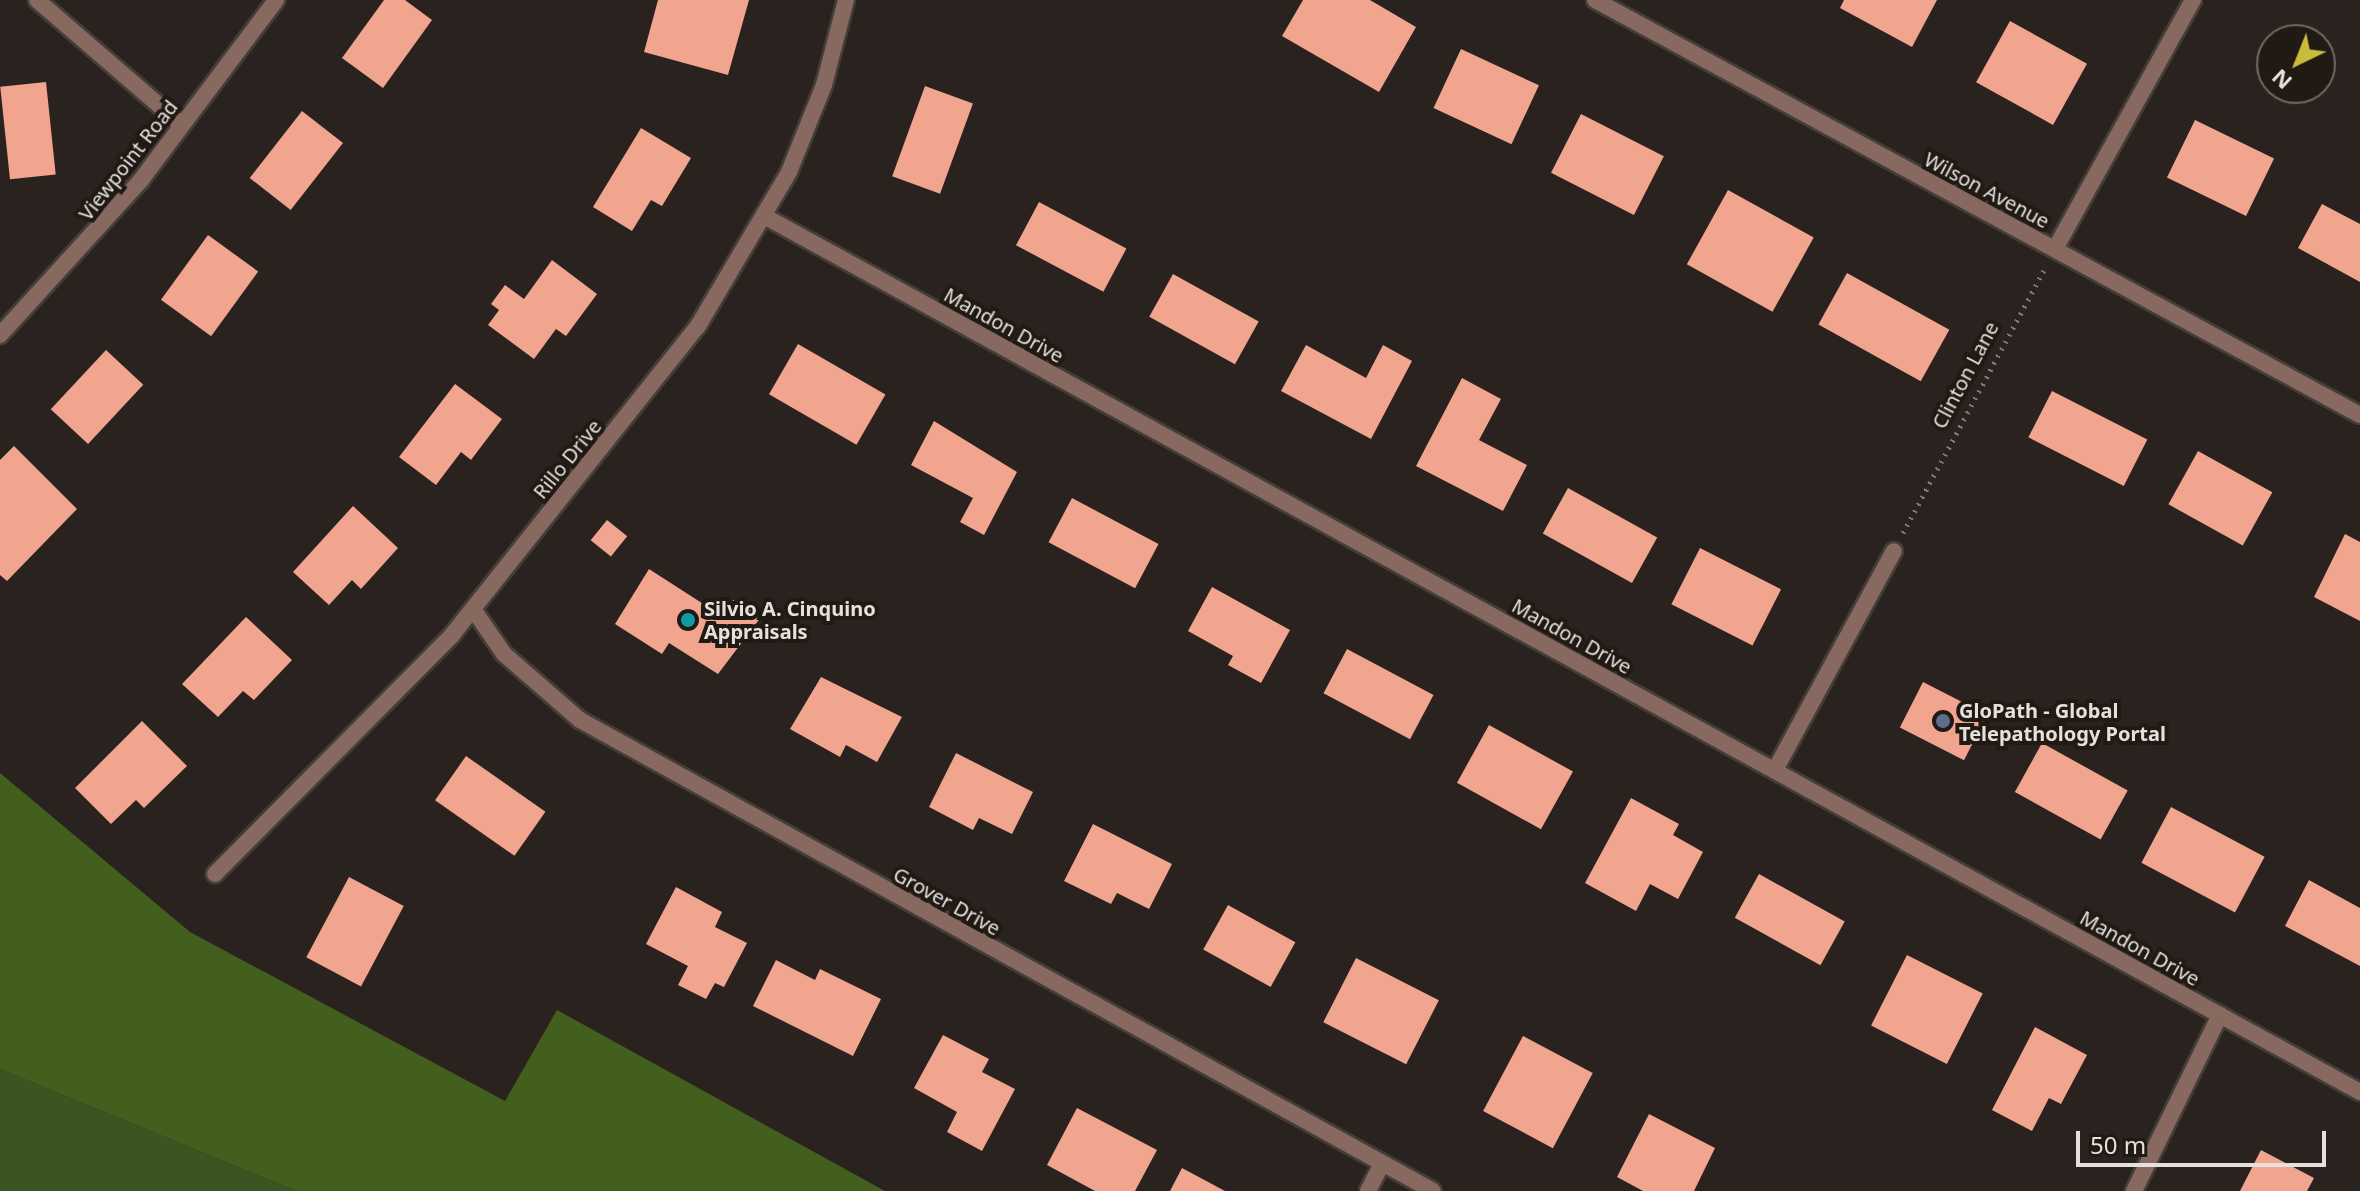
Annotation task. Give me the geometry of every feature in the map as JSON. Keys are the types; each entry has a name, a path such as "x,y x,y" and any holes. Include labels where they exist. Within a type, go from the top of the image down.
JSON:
{"street":[{"path":"37,0 182,125"},
{"name":"Viewpoint Road","path":"0,335 83,248 182,125 276,0"},
{"name":"Rillo Drive","path":"215,874 473,609 698,326 764,216 824,85 846,0"},
{"name":"Wilson Avenue","path":"1595,0 2360,415"},
{"path":"2055,249 2193,0"},
{"name":"Mandon Drive","path":"764,216 2360,1092"},
{"path":"1775,770 1894,551"},
{"name":"Grover Drive","path":"473,609 504,654 580,720 1433,1191"},
{"path":"2134,1191 2220,1015"},
{"path":"1368,1191 1382,1163"}],"path":[{"name":"Clinton Lane","path":"1894,551 2055,249"}],"green space":[{"path":"0,773 190,932 505,1101 557,1010 885,1191 296,1191 0,1069"},
{"path":"0,1069 296,1191 0,1191"}],"building":[{"path":"384,0 405,0 432,20 383,88 342,58"},
{"path":"658,0 749,0 728,75 644,52"},
{"path":"1303,0 1370,0 1416,27 1379,92 1282,36"},
{"path":"1844,0 1937,0 1912,47 1840,8"},
{"path":"2010,21 2087,64 2053,125 1976,82"},
{"path":"1461,49 1539,85 1511,144 1434,108"},
{"path":"46,82 56,174 10,179 0,87"},
{"path":"925,86 973,103 940,194 892,176"},
{"path":"302,111 343,143 291,210 250,178"},
{"path":"1581,114 1664,156 1634,215 1551,173"},
{"path":"2195,120 2274,159 2246,216 2167,178"},
{"path":"641,128 691,158 662,206 651,200 632,231 593,207"},
{"path":"1728,190 1814,238 1773,312 1687,264"},
{"path":"1039,202 1126,248 1103,292 1016,245"},
{"path":"2322,204 2360,224 2360,282 2298,248"},
{"path":"208,235 258,271 211,336 161,300"},
{"path":"552,260 597,294 566,336 556,329 534,359 488,325 499,310 491,304 505,285 524,299"},
{"path":"1847,273 1949,330 1921,381 1818,325"},
{"path":"1173,274 1259,322 1235,364 1149,317"},
{"path":"798,344 885,394 856,445 769,394"},
{"path":"1306,345 1366,378 1383,345 1412,361 1371,439 1281,391"},
{"path":"106,350 143,385 88,444 51,409"},
{"path":"1462,378 1501,399 1479,440 1527,465 1503,511 1416,466"},
{"path":"455,384 502,419 471,460 461,452 436,485 399,457"},
{"path":"2052,391 2147,440 2124,486 2028,437"},
{"path":"934,421 1017,472 984,535 960,522 973,498 911,465"},
{"path":"14,446 77,509 7,581 0,575 0,460"},
{"path":"2198,451 2272,492 2243,546 2168,504"},
{"path":"1568,488 1657,537 1632,583 1543,533"},
{"path":"1072,498 1159,544 1135,588 1049,542"},
{"path":"353,506 398,548 361,589 352,580 329,605 293,572"},
{"path":"607,520 627,536 611,557 591,540"},
{"path":"2345,534 2360,542 2360,621 2314,597"},
{"path":"1700,548 1781,589 1752,645 1671,604"},
{"name":"Silvio A. Cinquino Appraisals","path":"649,569 722,616 733,600 761,617 718,674 669,643 662,654 615,624"},
{"path":"1212,587 1290,630 1261,683 1228,665 1233,656 1188,631"},
{"path":"246,617 292,660 254,700 243,691 218,717 182,684"},
{"path":"1347,649 1434,695 1410,739 1324,693"},
{"path":"821,677 902,717 877,762 846,745 840,757 790,729"},
{"name":"GloPath - Global Telepathology Portal","path":"1923,682 1987,715 1964,760 1900,727"},
{"path":"142,721 187,766 144,808 136,800 111,824 75,788"},
{"path":"1489,725 1573,772 1541,829 1457,783"},
{"path":"2042,743 2128,791 2101,839 2015,792"},
{"path":"956,753 1033,792 1012,834 979,818 973,830 929,807"},
{"path":"466,756 545,812 514,856 435,800"},
{"path":"1631,798 1679,824 1673,835 1703,852 1678,899 1650,884 1636,911 1585,883"},
{"path":"2171,807 2265,857 2235,912 2141,863"},
{"path":"1093,824 1172,864 1149,909 1117,893 1111,904 1064,881"},
{"path":"1759,874 1845,922 1820,965 1735,918"},
{"path":"349,877 404,906 361,986 306,957"},
{"path":"2309,880 2360,908 2360,966 2285,926"},
{"path":"676,887 722,912 715,927 747,943 724,987 715,983 706,999 678,985 688,966 646,944"},
{"path":"1228,905 1295,942 1271,987 1203,950"},
{"path":"1907,955 1983,994 1947,1064 1871,1025"},
{"path":"1356,958 1439,1000 1406,1064 1323,1022"},
{"path":"776,960 815,980 820,969 881,999 853,1056 753,1006"},
{"path":"2035,1027 2087,1055 2061,1104 2049,1098 2032,1131 1992,1110"},
{"path":"943,1035 989,1059 982,1072 1015,1089 982,1151 947,1132 957,1112 914,1088"},
{"path":"1523,1036 1593,1073 1553,1148 1483,1111"},
{"path":"1077,1108 1157,1150 1135,1191 1095,1191 1047,1165"},
{"path":"1649,1114 1715,1148 1694,1191 1643,1191 1617,1177"},
{"path":"2261,1150 2314,1178 2307,1191 2240,1191"},
{"path":"1182,1168 1225,1191 1170,1191"}],"place":[{"name":"Silvio A. Cinquino Appraisals","path":"688,620"},
{"name":"GloPath - Global Telepathology Portal","path":"1943,721"}]}
